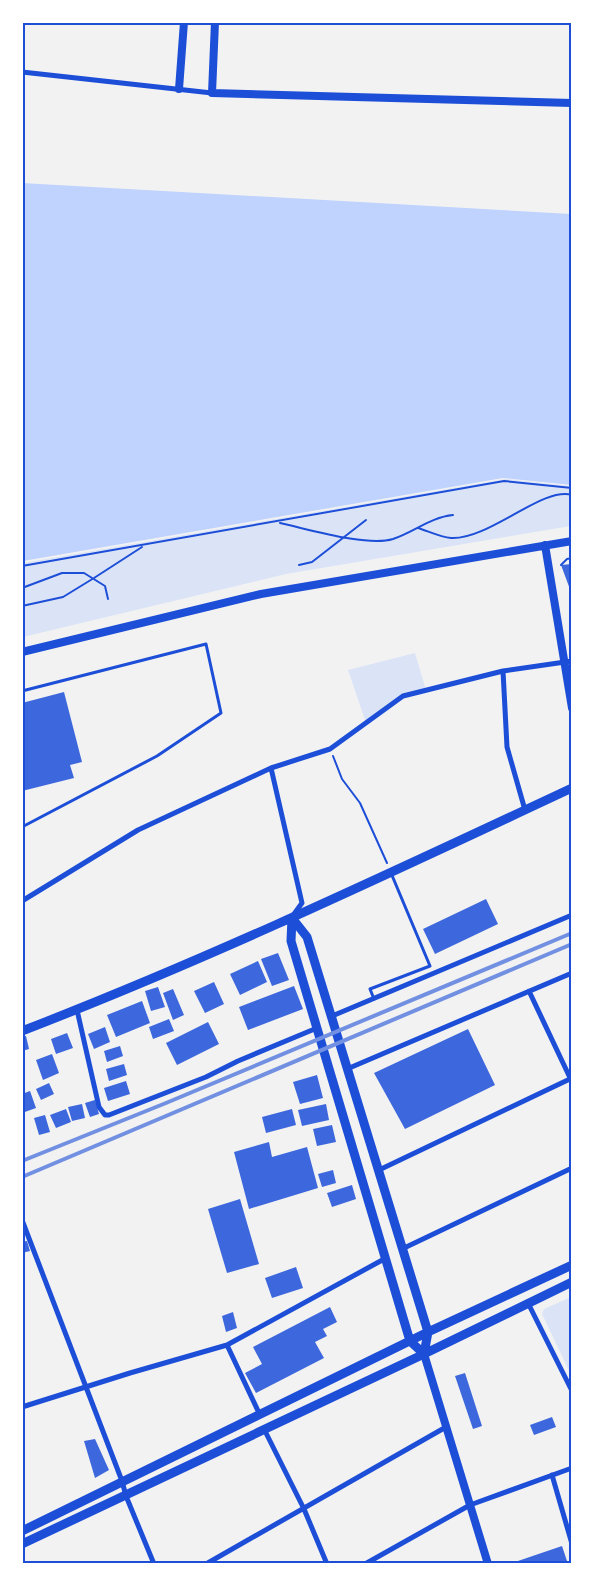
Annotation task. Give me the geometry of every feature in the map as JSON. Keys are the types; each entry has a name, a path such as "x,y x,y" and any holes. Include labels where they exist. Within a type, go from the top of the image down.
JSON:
{"main road":[{"path":"22,1031 77,1010 292,918 572,788"},
{"path":"292,918 307,937 379,1170 428,1332 424,1354"},
{"path":"292,918 291,941 410,1341 424,1354"},
{"path":"22,1531 428,1332 572,1265"},
{"path":"22,1544 572,1282"}],"street":[{"path":"179,89 184,22"},
{"path":"212,92 216,22"},
{"path":"22,72 212,92 572,103"},
{"path":"22,652 261,594 572,541"},
{"path":"545,545 568,661 572,708"},
{"path":"22,901 138,830 271,768 330,749 403,696 503,671 568,661"},
{"path":"503,671 507,747 525,810"},
{"path":"271,768 302,903 292,918"},
{"path":"332,1016 572,915"},
{"path":"347,1069 572,974"},
{"path":"379,1170 571,1080 529,991"},
{"path":"77,1010 99,1107 105,1115 206,1077 238,1061 317,1028"},
{"path":"402,1249 572,1168"},
{"path":"22,1220 122,1481 126,1496 154,1564"},
{"path":"22,1407 226,1345 386,1258"},
{"path":"528,1303 572,1391"},
{"path":"226,1345 260,1415"},
{"path":"424,1354 488,1564"},
{"path":"206,1564 446,1428"},
{"path":"264,1429 304,1509 327,1564"},
{"path":"365,1564 470,1505 572,1468"},
{"path":"552,1476 572,1544"}],"lane":[{"path":"22,690 206,644 221,713 157,756 22,827"},
{"path":"374,999 370,989 430,966 391,872"}],"path":[{"path":"22,566 504,481 572,488"},
{"path":"417,528 450,538 475,535 549,497 567,493 572,495"},
{"path":"278,522 372,541 392,539 439,516 453,515"},
{"path":"299,565 312,562 366,520"},
{"path":"22,606 63,597 144,545"},
{"path":"561,564 566,559 572,558"},
{"path":"22,588 62,573 84,572 105,586 108,599"},
{"path":"330,749 342,778 360,803 391,872"}],"shaded area":[{"path":"505,479 571,486 571,526 286,574 23,637 23,563"},
{"path":"415,653 426,690 403,696 366,723 348,670"},
{"path":"571,1297 571,1375 542,1314 544,1309"}],"water":[{"path":"22,183 571,214 571,485 503,478 23,561"}],"building":[{"path":"572,564 572,592 571,592 561,565"},
{"path":"64,692 82,762 70,765 74,778 22,791 22,703"},
{"path":"486,899 498,924 435,954 423,929"},
{"path":"278,953 289,980 272,986 261,959"},
{"path":"258,961 267,982 240,995 230,974"},
{"path":"214,982 224,1004 205,1013 194,991"},
{"path":"294,986 303,1009 248,1030 239,1007"},
{"path":"158,987 165,1007 151,1011 145,991"},
{"path":"173,989 184,1015 173,1020 163,993"},
{"path":"142,1001 150,1023 116,1037 107,1015"},
{"path":"169,1019 174,1031 153,1039 149,1027"},
{"path":"208,1022 219,1044 177,1065 166,1043"},
{"path":"105,1027 110,1042 94,1049 88,1034"},
{"path":"468,1029 495,1085 405,1129 374,1073"},
{"path":"67,1033 73,1048 56,1054 51,1039"},
{"path":"26,1036 29,1049 22,1051 22,1037"},
{"path":"120,1046 123,1056 107,1062 104,1051"},
{"path":"52,1054 59,1073 43,1080 36,1060"},
{"path":"124,1064 127,1075 109,1081 106,1069"},
{"path":"317,1075 323,1098 300,1104 293,1082"},
{"path":"126,1081 130,1094 108,1101 104,1088"},
{"path":"49,1083 54,1094 41,1100 36,1089"},
{"path":"30,1091 36,1108 22,1113 22,1094"},
{"path":"95,1100 99,1114 90,1117 85,1103"},
{"path":"82,1104 85,1118 72,1121 68,1107"},
{"path":"326,1104 329,1120 302,1126 298,1110"},
{"path":"66,1109 71,1122 56,1128 50,1115"},
{"path":"292,1109 296,1125 266,1133 262,1117"},
{"path":"45,1115 50,1132 39,1135 34,1118"},
{"path":"332,1125 336,1142 317,1146 313,1129"},
{"path":"269,1142 272,1157 307,1147 318,1188 249,1209 234,1152"},
{"path":"333,1170 336,1183 322,1187 318,1174"},
{"path":"352,1185 356,1199 332,1207 327,1193"},
{"path":"240,1199 259,1264 227,1273 208,1209"},
{"path":"27,1241 30,1251 22,1253 22,1242"},
{"path":"296,1267 303,1288 272,1298 265,1278"},
{"path":"330,1307 337,1322 323,1329 327,1336 315,1342 324,1358 256,1393 245,1373 262,1364 253,1347"},
{"path":"233,1312 237,1328 226,1332 222,1316"},
{"path":"465,1373 482,1426 473,1429 455,1376"},
{"path":"552,1417 556,1427 534,1435 530,1425"},
{"path":"95,1439 109,1470 95,1478 84,1441"},
{"path":"562,1546 568,1564 512,1564 512,1563"}],"railway":[{"path":"22,1161 166,1103 572,933"},
{"path":"22,1177 572,944"}]}
